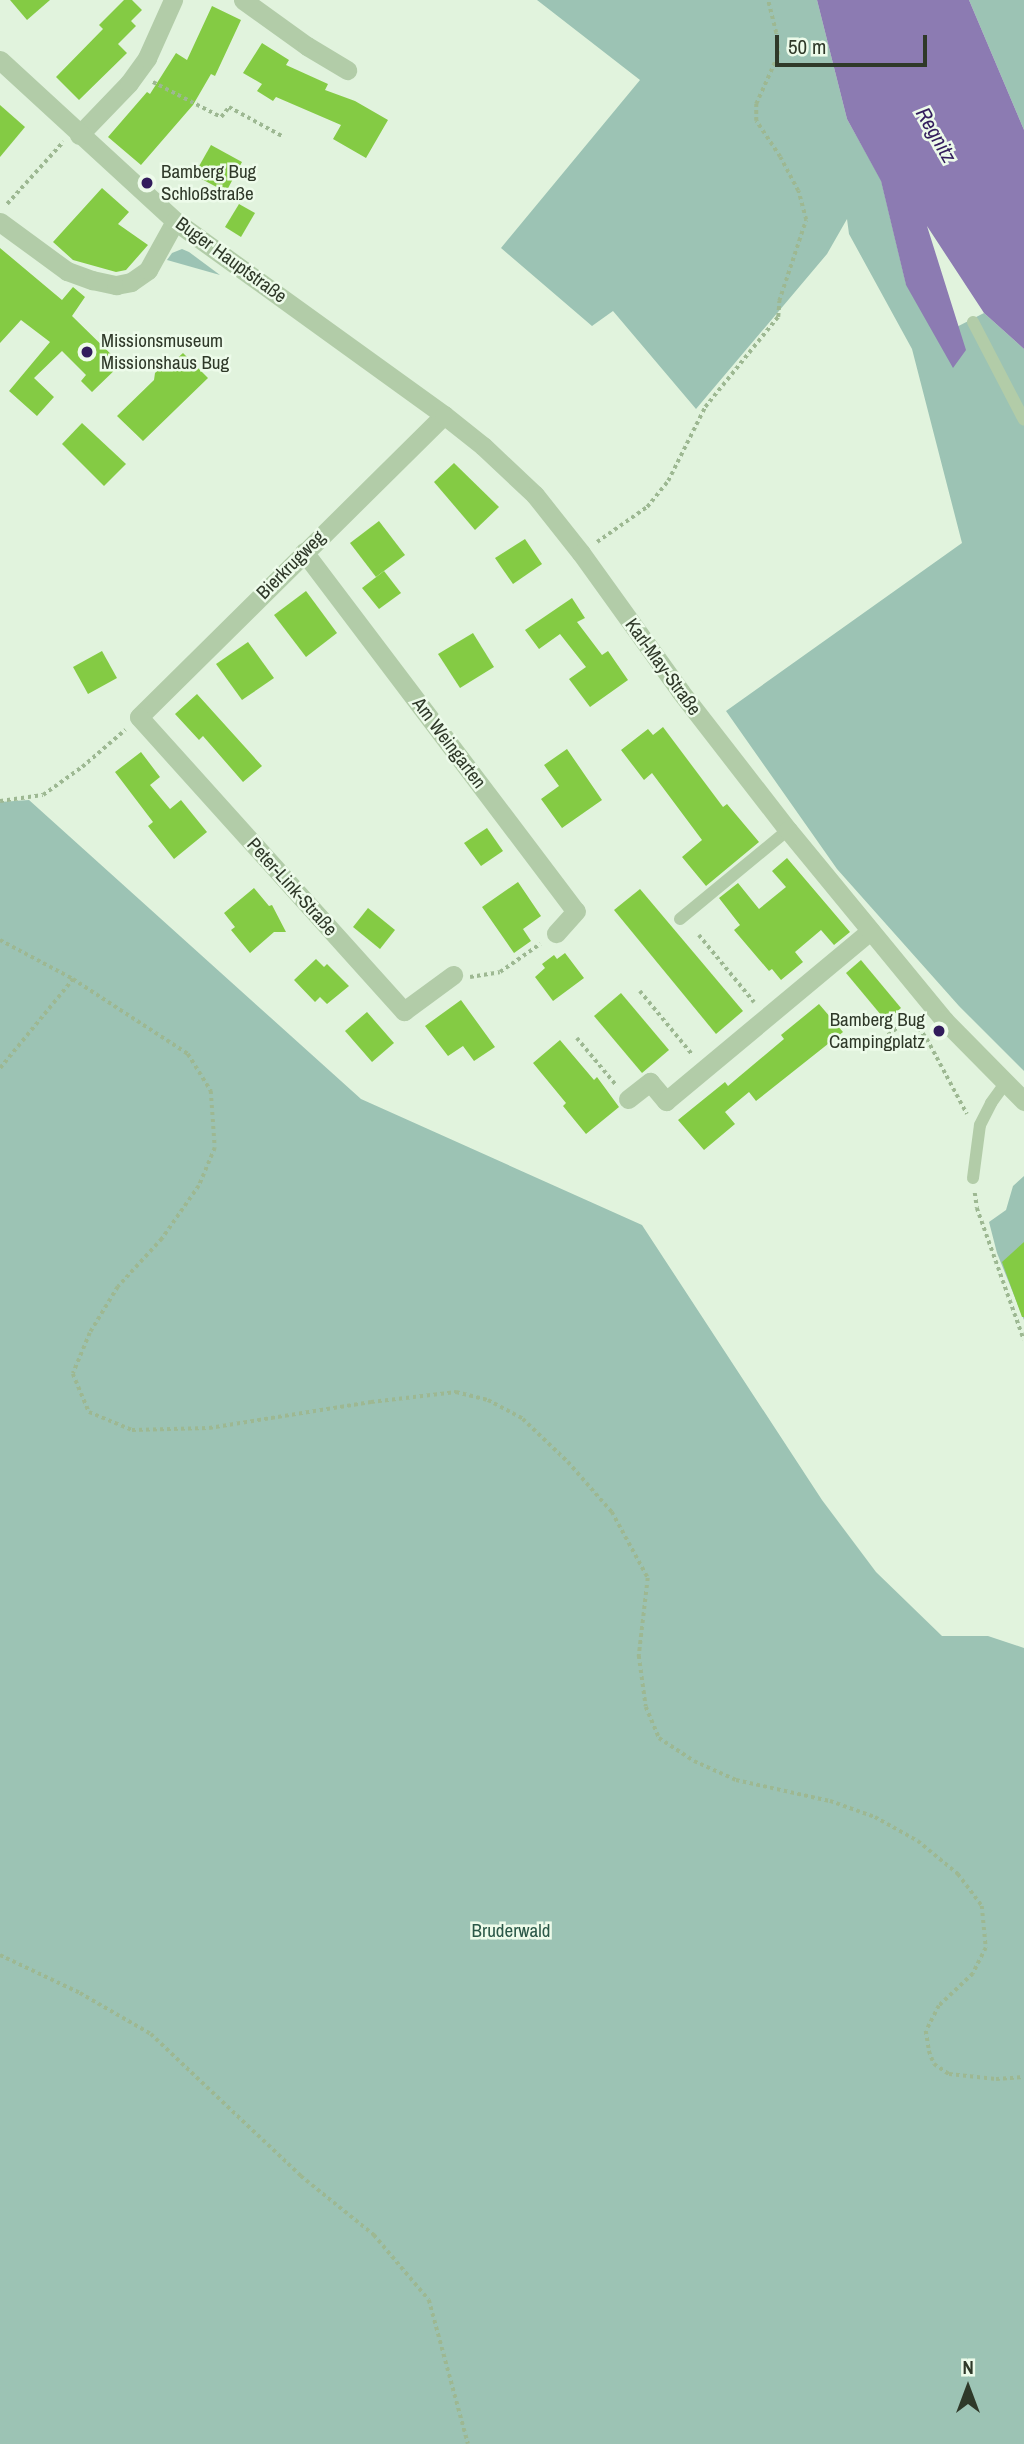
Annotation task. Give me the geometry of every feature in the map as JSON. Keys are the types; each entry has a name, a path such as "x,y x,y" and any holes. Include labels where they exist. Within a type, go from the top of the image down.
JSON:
{"street":[{"path":"77,133 136,73 146,58 173,0"},
{"path":"243,0 307,46 347,70"},
{"name":"Buger Hauptstraße","path":"0,60 175,221 444,415"},
{"path":"0,222 67,271 92,281 116,285 131,282 148,270 175,221"},
{"name":"Bierkrugweg","path":"139,716 444,415"},
{"name":"Karl-May-Straße","path":"444,415 483,446 535,495 581,553 680,691 870,931 944,1020 1024,1101"},
{"name":"Am Weingarten","path":"304,552 576,911 556,933"},
{"name":"Peter-Link-Straße","path":"139,716 404,1011 453,975"},
{"path":"628,1099 650,1082 666,1101 870,931"}],"lane":[{"path":"973,322 1024,420"},
{"path":"680,919 789,830"},
{"path":"973,1178 980,1125 991,1102 1005,1084"}],"path":[{"path":"581,553 647,508 683,455 705,407 769,332 778,317 779,301 806,220 798,191 756,121 756,104 778,55 768,0"},
{"path":"136,73 221,117 229,107 282,136"},
{"path":"0,211 77,133"},
{"path":"0,801 44,794 82,767 139,716"},
{"path":"453,975 474,977 500,972 556,933"},
{"path":"699,935 767,1017"},
{"path":"0,940 73,979 188,1054 211,1091 215,1148 198,1186 162,1239 118,1287 90,1333 73,1374 89,1412 132,1430 209,1428 371,1402 456,1392 488,1400 523,1419 568,1462 612,1512 648,1578 639,1656 646,1707 659,1738 694,1760 736,1780 830,1801 875,1817 918,1841 958,1874 982,1906 986,1948 973,1974 939,2006 926,2031 929,2051 934,2064 949,2074 996,2079 1024,2077"},
{"path":"0,1068 73,979"},
{"path":"640,991 704,1069"},
{"path":"888,1035 910,1017 927,1040 968,1115 980,1125"},
{"path":"577,1038 628,1099"},
{"path":"973,1178 977,1208 1024,1340"},
{"path":"0,1955 80,1993 151,2034 301,2176 374,2235 429,2300 468,2444"}],"green space":[{"path":"537,0 817,0 847,119 881,180 906,284 937,337 984,313 1024,349 1024,1071 959,1006 837,869 726,711 962,543 912,349 849,234 847,219 827,254 696,409 613,311 592,326 501,248 640,80"},
{"path":"969,0 1024,0 1024,130"},
{"path":"182,249 220,275 167,260 172,253"},
{"name":"Bruderwald","path":"29,800 361,1099 642,1225 822,1500 876,1572 942,1636 988,1636 1024,1648 1024,2444 0,2444 0,802"},
{"path":"1024,1176 1024,1320 997,1253 989,1222 1006,1210 1013,1186"}],"water":[{"name":"Regnitz","path":"817,0 969,0 1024,130 1024,349 984,313 927,226 966,350 953,368 906,285 881,181 847,119"}],"building":[{"path":"10,0 50,0 27,20"},
{"path":"124,0 132,0 142,10 131,21 136,26 118,44 127,53 79,100 56,77 103,29 99,25"},
{"path":"212,6 241,20 215,76 211,74 193,105 141,165 108,137 147,92 150,94 176,53 187,60"},
{"path":"262,43 289,60 286,65 328,84 325,90 355,101 388,120 366,158 333,139 341,125 276,97 273,101 257,91 262,84 243,73"},
{"path":"0,105 25,127 0,157"},
{"path":"211,145 242,162 226,192 194,175"},
{"path":"102,188 129,212 118,224 148,245 126,270 116,272 73,260 53,242"},
{"path":"239,204 255,213 241,237 225,227"},
{"path":"0,248 62,300 73,287 85,297 72,316 121,364 92,392 81,381 86,375 62,351 34,378 54,397 37,416 9,391 50,342 21,320 0,343"},
{"path":"183,353 208,378 143,441 117,416 154,380 155,373 164,364 170,365"},
{"path":"82,423 126,464 104,486 62,444"},
{"path":"454,463 499,507 475,530 434,482"},
{"path":"379,521 405,555 376,577 350,543"},
{"path":"525,539 542,564 513,584 495,558"},
{"path":"384,571 401,593 379,609 362,588"},
{"path":"306,591 337,633 306,657 274,615"},
{"path":"572,598 585,618 577,622 602,655 608,651 628,680 590,707 569,679 586,667 560,634 539,649 525,630"},
{"path":"473,633 494,667 460,688 438,654"},
{"path":"248,642 274,678 242,700 216,664"},
{"path":"102,651 117,678 88,694 73,667"},
{"path":"197,694 262,766 243,782 203,736 199,740 175,714"},
{"path":"663,727 723,807 727,804 759,842 706,886 682,857 702,840 652,773 644,780 621,750 648,729 653,735"},
{"path":"567,749 602,800 562,828 541,799 559,786 544,765"},
{"path":"141,752 160,777 150,785 170,809 181,800 207,832 174,859 148,826 153,822 115,772"},
{"path":"487,828 503,851 481,866 464,843"},
{"path":"787,858 850,932 834,945 821,930 795,952 803,962 781,980 772,969 769,971 734,930 740,925 719,898 738,883 759,909 786,887 772,871"},
{"path":"518,882 541,916 523,929 531,941 514,953 482,907"},
{"path":"254,888 269,906 272,905 286,932 274,932 250,953 231,930 235,927 224,913"},
{"path":"640,889 743,1011 716,1034 614,910"},
{"path":"368,908 395,930 380,949 353,927"},
{"path":"565,953 584,978 553,1001 535,977 545,968 542,964 554,955 557,959"},
{"path":"316,959 324,967 327,964 349,986 327,1004 320,997 315,1002 294,980"},
{"path":"861,960 901,1008 886,1021 846,973"},
{"path":"621,993 669,1050 642,1073 594,1016"},
{"path":"461,1000 495,1047 474,1061 463,1046 448,1056 425,1026"},
{"path":"819,1004 843,1032 756,1101 749,1092 725,1112 735,1124 704,1150 678,1120 725,1082 728,1086 784,1039 781,1035"},
{"path":"367,1012 394,1043 372,1062 345,1031"},
{"path":"560,1040 594,1080 597,1077 619,1107 586,1134 563,1106 566,1103 533,1063"},
{"path":"1024,1242 1024,1317 1022,1317 1002,1262"}],"place":[{"name":"Bamberg Bug Schloßstraße","path":"147,183"},
{"name":"Missionsmuseum Missionshaus Bug","path":"87,352"},
{"name":"Bamberg Bug Campingplatz","path":"939,1031"}]}
